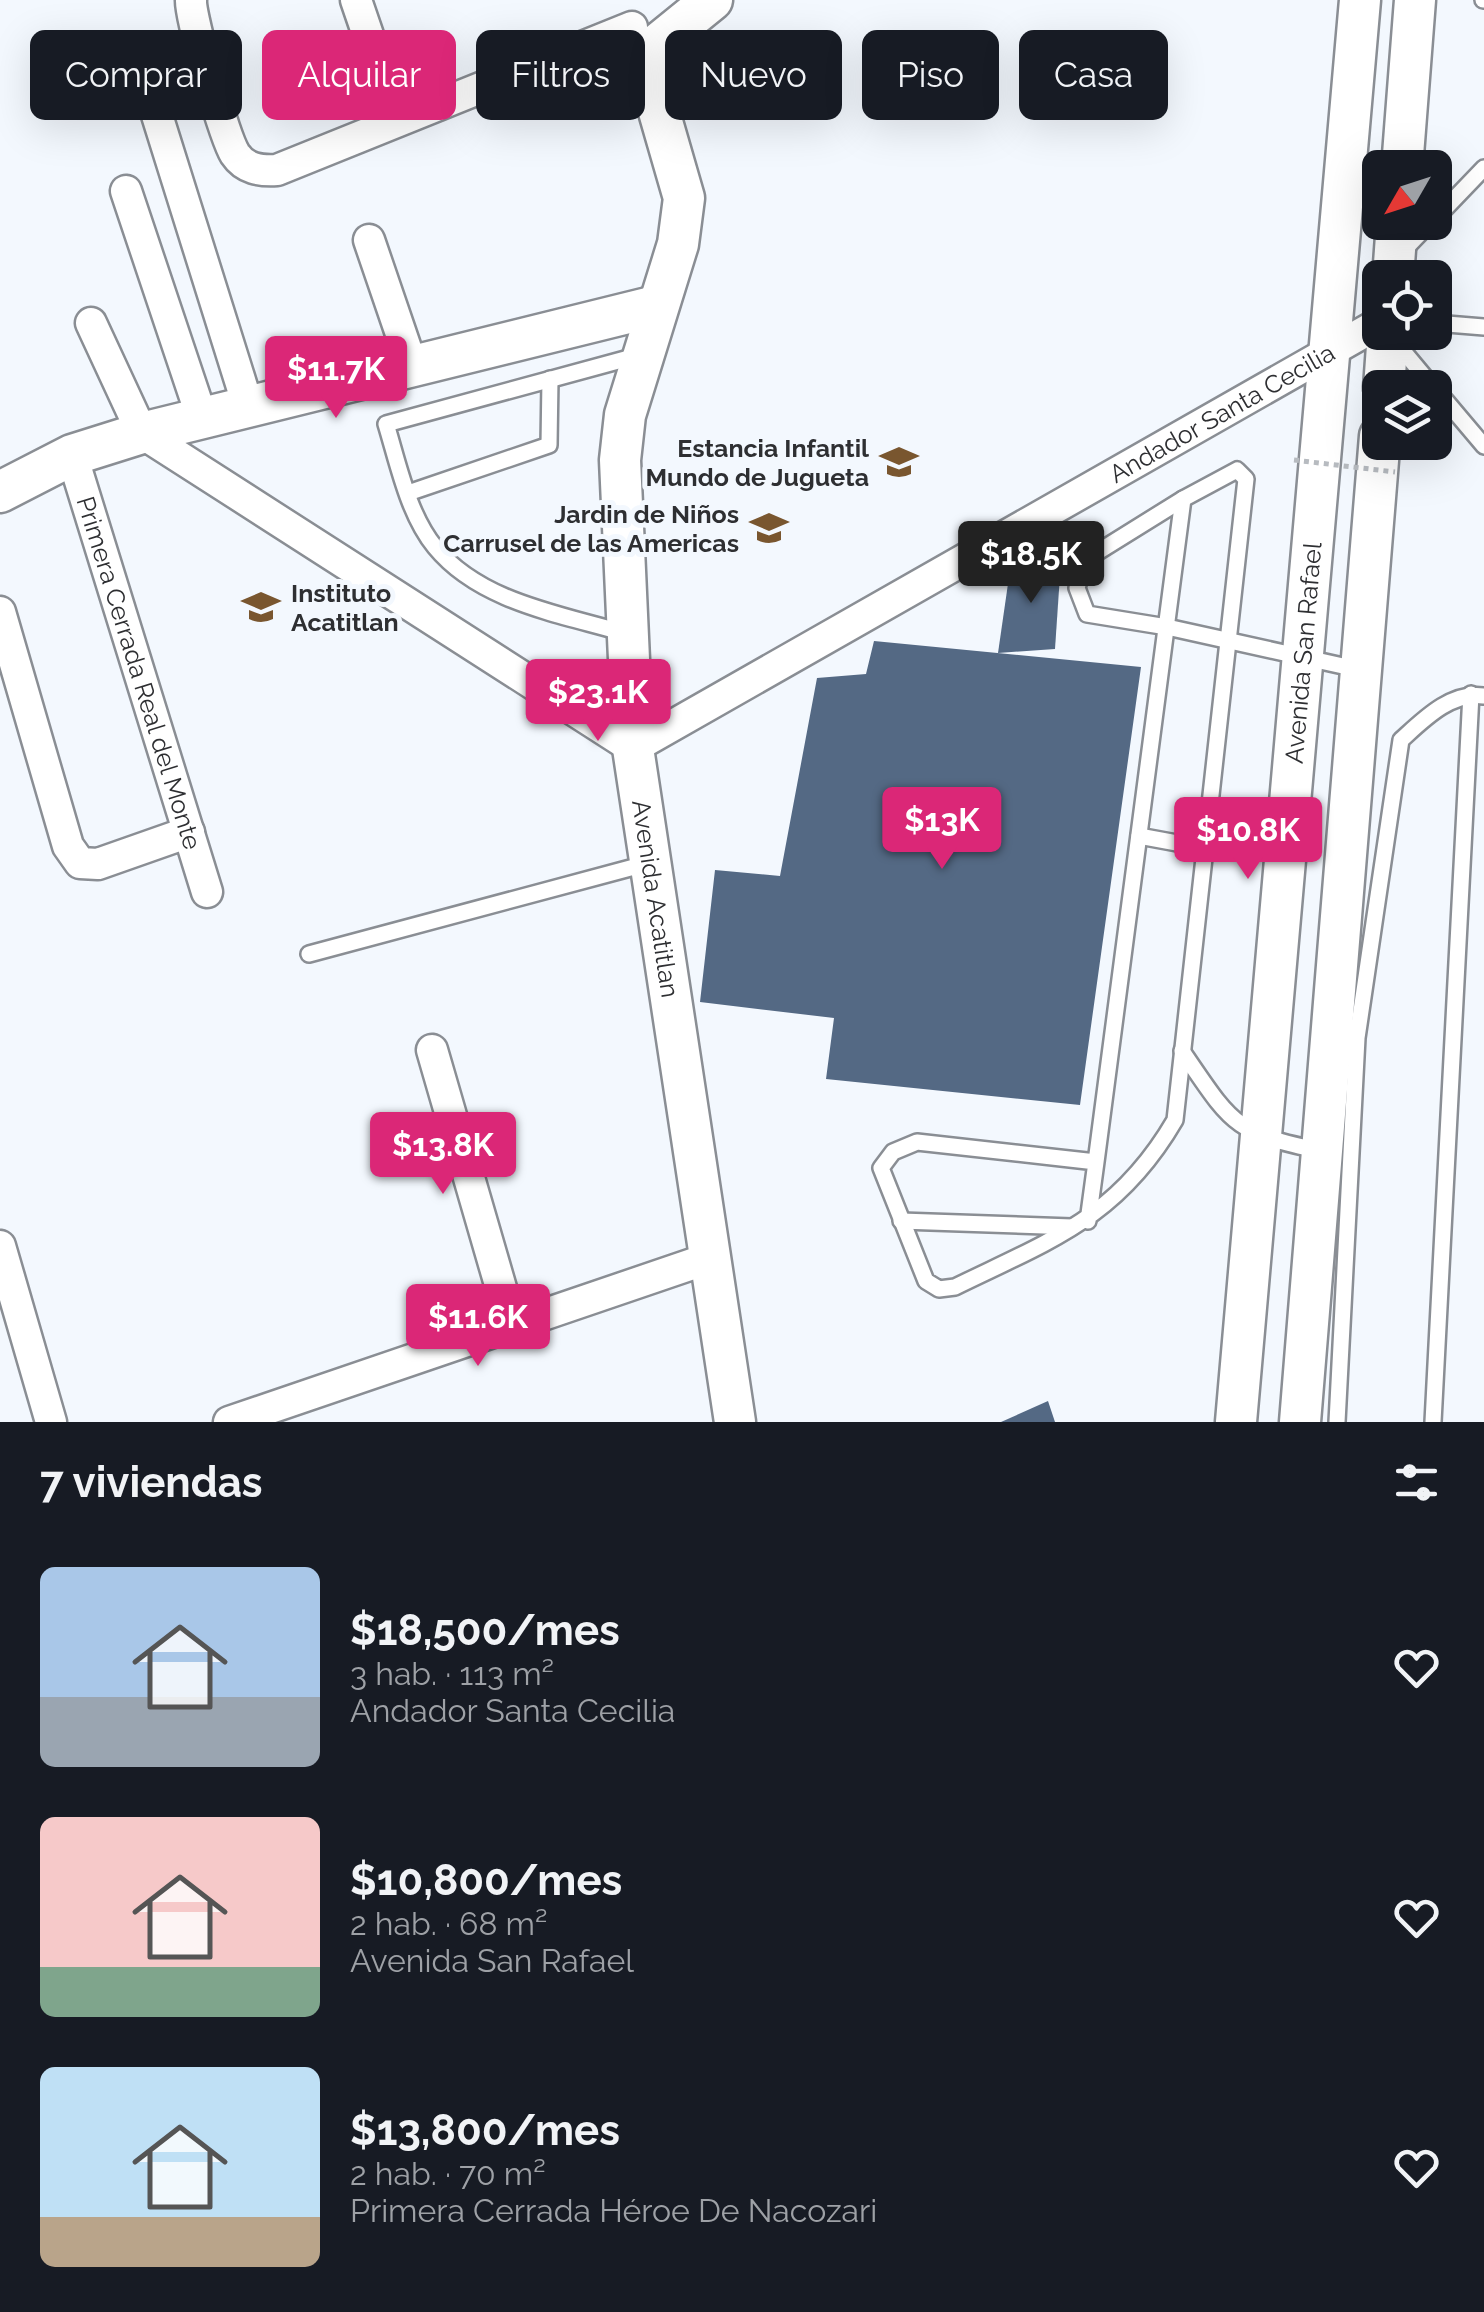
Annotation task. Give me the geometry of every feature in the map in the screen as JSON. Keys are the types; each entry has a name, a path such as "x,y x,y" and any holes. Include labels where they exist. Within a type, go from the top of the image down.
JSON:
{"main road":[{"path":"632,28 712,0"},
{"name":"Avenida San Rafael","path":"1236,1422 1360,0"},
{"path":"1403,150 1415,0"},
{"name":"Avenida Acatitlan","path":"632,28 684,198 678,244 625,415 620,460 633,748 707,1260 735,1422"},
{"path":"0,492 72,456 142,433 656,306"},
{"path":"1300,1422 1361,670 1386,460"}],"street":[{"path":"191,0 199,30"},
{"path":"356,0 366,30"},
{"path":"456,97 632,28"},
{"path":"162,120 248,406"},
{"path":"224,120 230,141 244,164 258,171 277,170 397,120"},
{"path":"126,191 202,418"},
{"path":"369,240 412,366"},
{"path":"90,323 142,433 633,748"},
{"name":"Andador Santa Cecilia","path":"633,748 1362,332"},
{"name":"Primera Cerrada Real del Monte","path":"72,456 207,892"},
{"path":"0,612 68,846 80,862 98,864 189,832"},
{"path":"432,1050 512,1326"},
{"path":"0,1246 52,1422"},
{"path":"229,1422 707,1260"}],"lane":[{"path":"1452,201 1484,168"},
{"path":"1452,324 1484,327"},
{"path":"1403,350 1420,370"},
{"path":"628,634 508,598 466,575 434,546 408,492 386,424 642,354"},
{"path":"408,492 549,445 550,379"},
{"path":"1452,408 1484,446"},
{"path":"1096,1162 917,1142 893,1152 881,1168 926,1281 938,1289 955,1287 1082,1224 1152,1160 1174,1120 1226,640 1246,479 1236,470 1226,473 1085,560 1077,588 1087,614 1167,627 1226,640 1302,660 1361,670"},
{"path":"1082,1224 1096,1162 1183,498"},
{"path":"1337,1422 1356,1038 1401,740 1431,712 1477,695 1433,1422"},
{"path":"1139,836 1204,848"},
{"path":"309,954 650,863"},
{"path":"1182,1051 1225,1114 1260,1138 1322,1150"},
{"path":"901,1221 1082,1224"}],"path":[{"path":"1294,460 1362,456"}],"building":[{"path":"1012,556 1061,560 1055,649 998,653"},
{"path":"874,641 1141,667 1080,1105 826,1079 834,1018 700,1002 715,870 780,876 817,678 866,674"},
{"path":"1048,1401 1055,1422 1001,1422"}],"place":[{"name":"Estancia Infantil Mundo de Jugueta","path":"899,462"},
{"name":"Jardin de Niños Carrusel de las Americas","path":"769,528"},
{"name":"Instituto Acatitlan","path":"261,607"}]}
